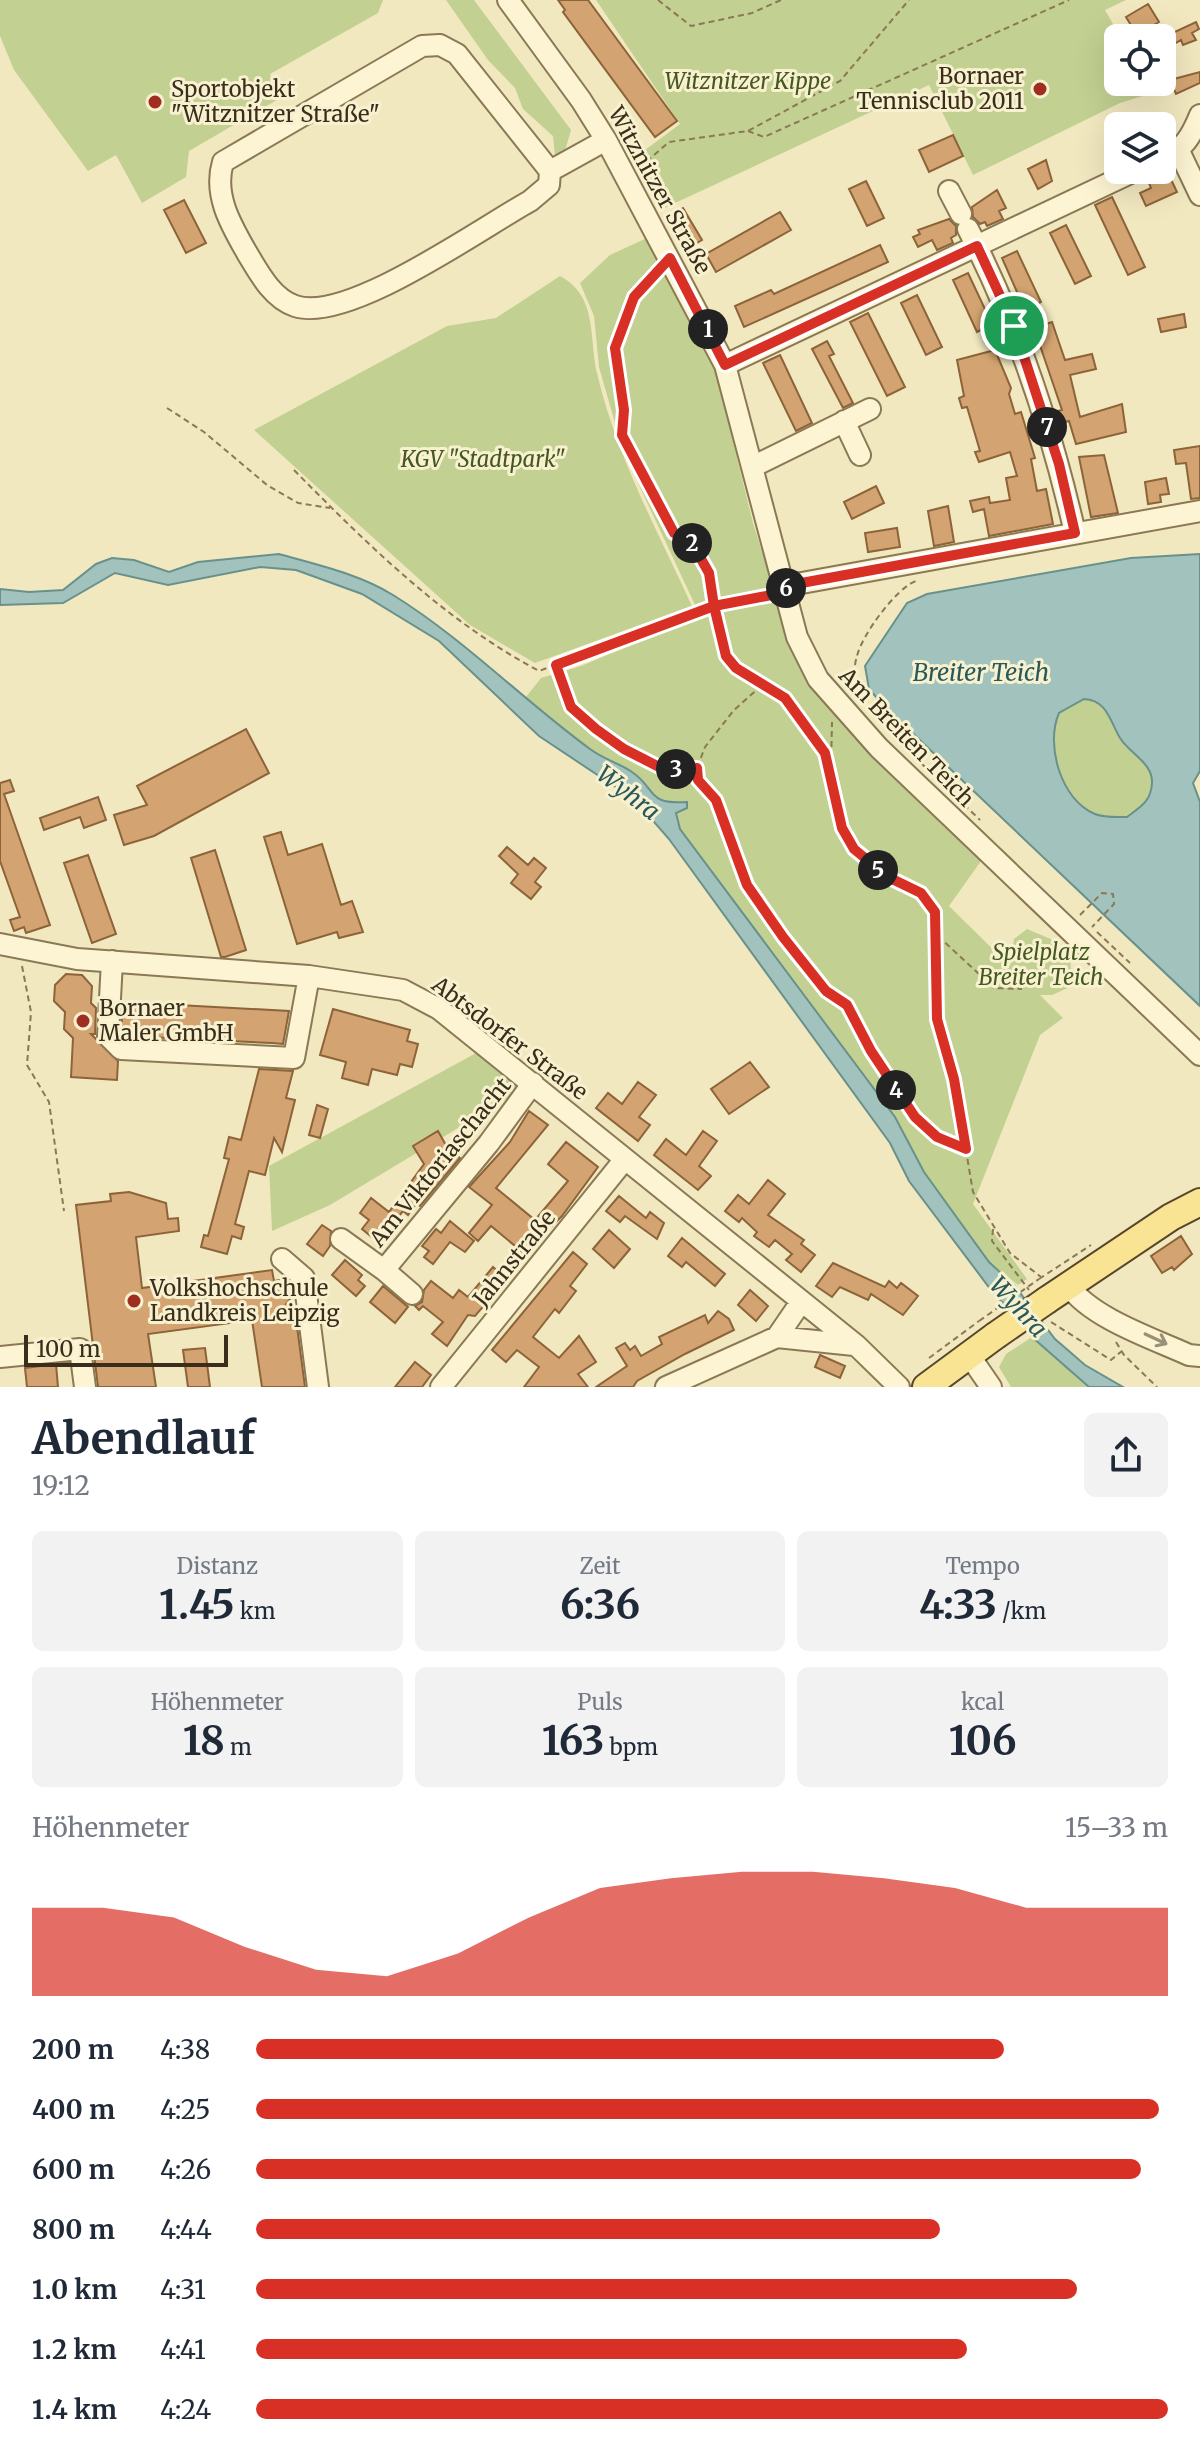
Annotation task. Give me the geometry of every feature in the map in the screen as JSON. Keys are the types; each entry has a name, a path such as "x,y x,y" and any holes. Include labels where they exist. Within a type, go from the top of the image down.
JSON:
{"main road":[{"path":"926,1387 969,1355 987,1329 1046,1301 1171,1217 1200,1202"}],"street":[{"name":"Witznitzer Straße","path":"508,0 581,100 606,140 725,365 786,589"},
{"path":"440,45 457,54 550,171 549,185 530,201 383,286 347,303 320,310 295,306 280,297 262,278 219,194 223,162 422,46 440,45"},
{"path":"1200,115 1178,149 1200,195"},
{"path":"550,171 606,140"},
{"path":"725,365 969,230 1104,182"},
{"path":"949,191 1027,361 1059,464 1075,533"},
{"path":"754,466 870,409"},
{"path":"844,421 860,455"},
{"path":"786,589 1200,511"},
{"name":"Am Breiten Teich","path":"786,589 797,637 827,693 879,748 1200,1055"},
{"name":"Abtsdorfer Straße","path":"0,944 112,961 309,976 403,990 439,1009 533,1083 856,1345 899,1387"},
{"path":"112,961 108,1036 121,1049 294,1058 309,976"},
{"name":"Am Viktoriaschacht","path":"384,1270 489,1143 533,1083"},
{"name":"Jahnstraße","path":"441,1387 625,1159"},
{"name":"Am Viktoriaschacht","path":"341,1239 412,1294"},
{"path":"282,1259 304,1278 318,1387"},
{"path":"1069,1286 1078,1299 1113,1319 1189,1355 1200,1356"},
{"path":"777,1337 801,1302"},
{"path":"666,1387 777,1337 856,1345"},
{"path":"0,1357 80,1349 85,1387"},
{"path":"969,1355 991,1387"}],"path":[{"path":"658,0 691,26 752,13 781,0"},
{"path":"626,177 669,142 748,131 840,81 909,0"},
{"path":"748,131 764,137 1069,0"},
{"path":"670,258 634,297 615,348 624,410 622,435 674,533 692,543 709,573 726,656 736,668 761,686 785,698 825,753 831,769 838,817 854,849 888,877 921,893 935,912 937,1019 954,1079 973,1192 1010,1253 1035,1270 1046,1301 1111,1360 1122,1351 1157,1387"},
{"path":"167,408 204,432 267,485 298,503 331,508"},
{"path":"294,470 373,551 500,650 539,671 714,606 786,589"},
{"path":"864,704 855,694 857,653 897,593"},
{"path":"556,665 571,707 606,736 665,770 697,768"},
{"path":"761,686 722,723 705,747 697,768 698,780 716,800 747,885 783,937 826,991 847,1005 871,1051 915,1117 937,1137 966,1149"},
{"path":"892,735 982,822"},
{"path":"1079,915 1102,893 1113,894 1114,904 1092,927"},
{"path":"1073,910 1136,969"},
{"path":"937,935 994,988 1022,989"},
{"path":"27,949 21,969 31,1012 27,1065 49,1102 64,1211"},
{"path":"994,1228 992,1241 1020,1278"},
{"path":"987,1329 1046,1301"}],"green space":[{"name":"Sportobjekt \"Witznitzer Straße\"","path":"0,0 383,0 378,13 270,74 282,97 189,151 186,177 142,203 116,155 88,171 14,70 0,36"},
{"path":"446,0 474,0 571,130 563,158 555,156 553,136 523,109 515,88 488,60"},
{"name":"Witznitzer Kippe","path":"596,0 1126,0 1105,10 1113,24 1104,24 1104,96 1142,96 1120,103 973,175 929,85 660,210 633,159 680,124"},
{"name":"Spielplatz Breiter Teich","path":"649,237 709,344 753,523 793,651 851,734 981,861 949,906 1010,966 1014,939 1027,929 1053,940 1070,954 1072,986 1052,995 1040,995 1063,1018 1040,1035 973,1204 1027,1279 1018,1285 989,1262 924,1172 895,1117 680,829 675,803 652,796 632,772 593,752 526,697 541,678 581,666 691,620 696,607 623,451 599,367 594,316 580,283 610,255"},
{"name":"KGV \"Stadtpark\"","path":"560,276 572,284 586,306 597,373 615,433 638,492 692,606 535,663 470,625 254,430 447,326 496,318"},
{"path":"1084,699 1094,699 1111,717 1121,739 1151,770 1152,785 1146,804 1127,817 1094,814 1072,793 1058,768 1053,740 1058,715 1066,707"},
{"path":"478,1052 523,1089 330,1205 272,1231 269,1166"},
{"path":"1032,1337 1089,1387 1011,1387 999,1367 1006,1354"}],"water":[{"name":"Wyhra","path":"279,554 352,576 393,595 469,650 590,749 640,778 658,798 687,802 687,808 676,813 680,829 895,1117 924,1172 989,1262 1015,1286 1055,1339 1085,1365 1123,1387 1089,1387 1032,1337 988,1286 909,1181 890,1143 669,839 635,800 539,736 439,641 362,594 296,570 260,567 168,585 115,573 63,603 0,605 0,589 29,592 63,590 96,564 112,558 134,560 169,572 198,562"},
{"name":"Breiter Teich","path":"1200,554 1200,771 1193,783 1200,802 1200,1006 885,707 869,689 865,666 907,603 927,594 1131,558","holes":["1084,699 1103,707 1124,744 1145,764 1151,776 1147,799 1127,817 1099,815 1083,807 1073,797 1059,770 1054,740 1059,713"]}],"building":[{"path":"558,0 588,0 677,121 655,137 563,12 565,10"},
{"path":"1148,4 1159,22 1130,24 1126,17"},
{"path":"1196,22 1199,29 1192,33 1196,40 1183,45 1181,40 1176,43 1176,31"},
{"path":"1200,72 1200,83 1176,94 1176,78"},
{"path":"953,135 963,156 929,172 919,150"},
{"path":"1046,160 1052,181 1038,189 1028,169"},
{"path":"866,181 884,218 867,226 849,189"},
{"path":"1149,184 1173,184 1177,192 1146,206 1140,193 1151,188"},
{"path":"997,190 1006,208 999,211 1003,219 987,226 985,222 980,224 973,217 972,207"},
{"path":"1112,197 1145,267 1128,275 1095,205"},
{"path":"184,200 206,243 186,253 164,210"},
{"path":"683,208 702,240 692,246 673,214"},
{"path":"780,212 791,230 716,272 706,254"},
{"path":"949,219 956,226 956,235 951,238 953,243 937,250 932,240 918,247 913,237 920,234 918,230"},
{"path":"1066,225 1091,276 1075,284 1050,233"},
{"path":"880,245 888,262 744,327 735,306 771,290 774,294"},
{"path":"1017,251 1041,302 1025,310 1002,258"},
{"path":"968,273 992,324 977,332 953,280"},
{"path":"917,295 942,347 926,355 901,303"},
{"path":"868,313 905,387 887,396 850,322"},
{"path":"1184,314 1186,327 1161,332 1158,319"},
{"path":"1052,322 1065,360 1092,354 1096,369 1070,375 1080,417 1122,404 1126,432 1076,444 1069,421 1061,423 1058,411 1062,410 1034,328"},
{"path":"827,341 834,354 829,356 853,403 843,408 812,349"},
{"path":"995,350 1011,388 1009,394 1015,414 1021,412 1035,458 1031,459 1037,491 1046,489 1053,524 989,536 984,509 973,512 970,501 989,497 990,503 1010,500 1006,478 1017,476 1010,452 979,462 975,452 980,451 967,407 962,408 959,398 964,396 957,360"},
{"path":"780,355 812,423 796,431 763,363"},
{"path":"1200,446 1200,498 1191,499 1186,463 1176,464 1174,450"},
{"path":"1104,455 1118,513 1091,517 1079,457"},
{"path":"1166,478 1169,494 1160,495 1161,502 1148,504 1145,482"},
{"path":"876,486 884,503 852,519 844,502"},
{"path":"948,506 954,542 934,546 928,511"},
{"path":"897,528 900,547 868,552 865,533"},
{"path":"246,729 269,773 154,836 124,845 114,815 147,805 137,786"},
{"path":"10,780 14,791 4,794 50,925 26,933 24,927 14,931 10,920 20,917 0,861 0,783"},
{"path":"98,797 106,820 84,828 80,817 44,830 40,818"},
{"path":"281,832 288,855 322,844 341,905 352,901 363,932 339,938 337,932 297,944 264,837"},
{"path":"507,847 528,865 534,858 546,868 535,882 541,887 531,899 511,883 518,874 499,856"},
{"path":"215,850 246,950 225,957 221,957 191,858"},
{"path":"88,855 116,934 92,943 64,863"},
{"name":"Bornaer Maler GmbH","path":"66,974 82,975 92,986 91,1003 96,1008 95,1034 91,1034 118,1061 117,1080 71,1077 73,1038 64,1029 65,1012 54,1001 55,985"},
{"path":"123,1002 289,1011 283,1044 126,1036 121,1031"},
{"path":"333,1009 410,1030 407,1041 418,1044 412,1067 400,1064 397,1075 372,1069 368,1085 342,1078 346,1062 320,1055"},
{"path":"750,1062 769,1087 729,1114 711,1089"},
{"path":"259,1069 293,1071 286,1098 295,1100 282,1152 274,1138 265,1175 249,1171 235,1224 244,1227 241,1239 232,1236 227,1254 201,1247 204,1235 208,1236 229,1159 224,1158 229,1137 241,1140"},
{"path":"638,1082 656,1095 639,1117 650,1125 638,1141 596,1108 608,1093 622,1104"},
{"path":"317,1105 328,1109 320,1138 309,1135"},
{"path":"529,1111 548,1125 496,1188 535,1220 568,1181 548,1164 566,1142 598,1167 562,1216 552,1226 548,1223 535,1238 538,1241 526,1255 491,1226 478,1241 469,1233 492,1205 469,1187 510,1142"},
{"path":"438,1131 447,1147 460,1158 420,1206 417,1203 408,1215 403,1211 378,1242 362,1229 369,1220 360,1213 371,1198 389,1212 424,1164 413,1146"},
{"path":"703,1131 717,1141 699,1166 711,1176 698,1190 654,1155 666,1139 686,1155"},
{"path":"768,1180 785,1194 768,1215 804,1240 801,1244 815,1255 801,1272 786,1260 792,1254 775,1240 769,1247 754,1236 757,1232 742,1218 739,1222 725,1211 738,1195 749,1204"},
{"path":"129,1192 166,1203 168,1219 178,1218 179,1231 136,1237 142,1288 272,1270 274,1281 286,1279 292,1285 293,1295 286,1304 295,1311 305,1387 262,1387 252,1320 148,1334 156,1387 98,1387 76,1205 111,1201 110,1194"},
{"path":"619,1196 646,1218 650,1212 664,1223 657,1239 625,1216 620,1222 606,1211"},
{"path":"450,1221 474,1241 465,1252 450,1242 433,1264 424,1257 429,1251 422,1246 436,1229 441,1233"},
{"path":"322,1225 331,1231 330,1246 323,1256 307,1244"},
{"path":"609,1230 630,1249 614,1268 593,1249"},
{"path":"1181,1236 1192,1254 1174,1270 1172,1267 1162,1273 1151,1256"},
{"path":"682,1238 725,1274 715,1286 686,1262 682,1267 668,1256"},
{"path":"573,1252 587,1264 570,1286 576,1291 559,1313 555,1309 533,1337 559,1358 579,1336 596,1362 578,1374 588,1387 524,1387 539,1367 517,1350 506,1362 492,1350"},
{"path":"345,1260 362,1275 358,1280 365,1286 356,1296 332,1275"},
{"path":"833,1263 885,1287 889,1281 897,1288 901,1283 918,1296 903,1315 871,1294 868,1300 840,1287 832,1297 816,1286"},
{"path":"493,1267 507,1279 475,1316 468,1315 447,1346 432,1334 443,1322 423,1306 419,1310 415,1306 422,1302 424,1290 431,1281 453,1298 459,1290 468,1297"},
{"path":"383,1286 408,1307 395,1323 370,1302"},
{"path":"750,1290 768,1306 756,1321 738,1305"},
{"path":"718,1311 729,1319 734,1330 637,1381 633,1387 596,1387 627,1366 616,1348 625,1343 630,1350 635,1346 641,1356 662,1344 659,1337 705,1315 708,1323"},
{"path":"205,1348 210,1387 188,1387 183,1350"},
{"path":"820,1355 845,1366 840,1378 815,1367"},
{"path":"415,1362 431,1375 422,1387 395,1387"},
{"path":"56,1364 58,1387 27,1387 25,1368"}],"place":[{"name":"Bornaer Tennisclub 2011","path":"1040,89"},
{"name":"Sportobjekt \"Witznitzer Straße\"","path":"155,102"},
{"name":"Bornaer Maler GmbH","path":"83,1021"},
{"name":"Volkshochschule Landkreis Leipzig","path":"134,1301"}],"route":[{"path":"1014,326 977,246 725,365 670,258 634,297 615,348 624,410 622,435 674,533 692,543 709,573 714,606 556,665 571,707 596,729 624,749 665,770 697,768 698,780 716,800 720,818 747,885 783,937 826,991 847,1005 871,1051 890,1075 900,1097 915,1117 937,1137 966,1149 954,1079 937,1019 935,912 921,893 888,877 854,849 842,828 835,806 831,769 825,753 785,698 775,690 761,686 736,668 726,656 714,606 787,592 785,586 1075,533 1059,464 1014,326"}]}
